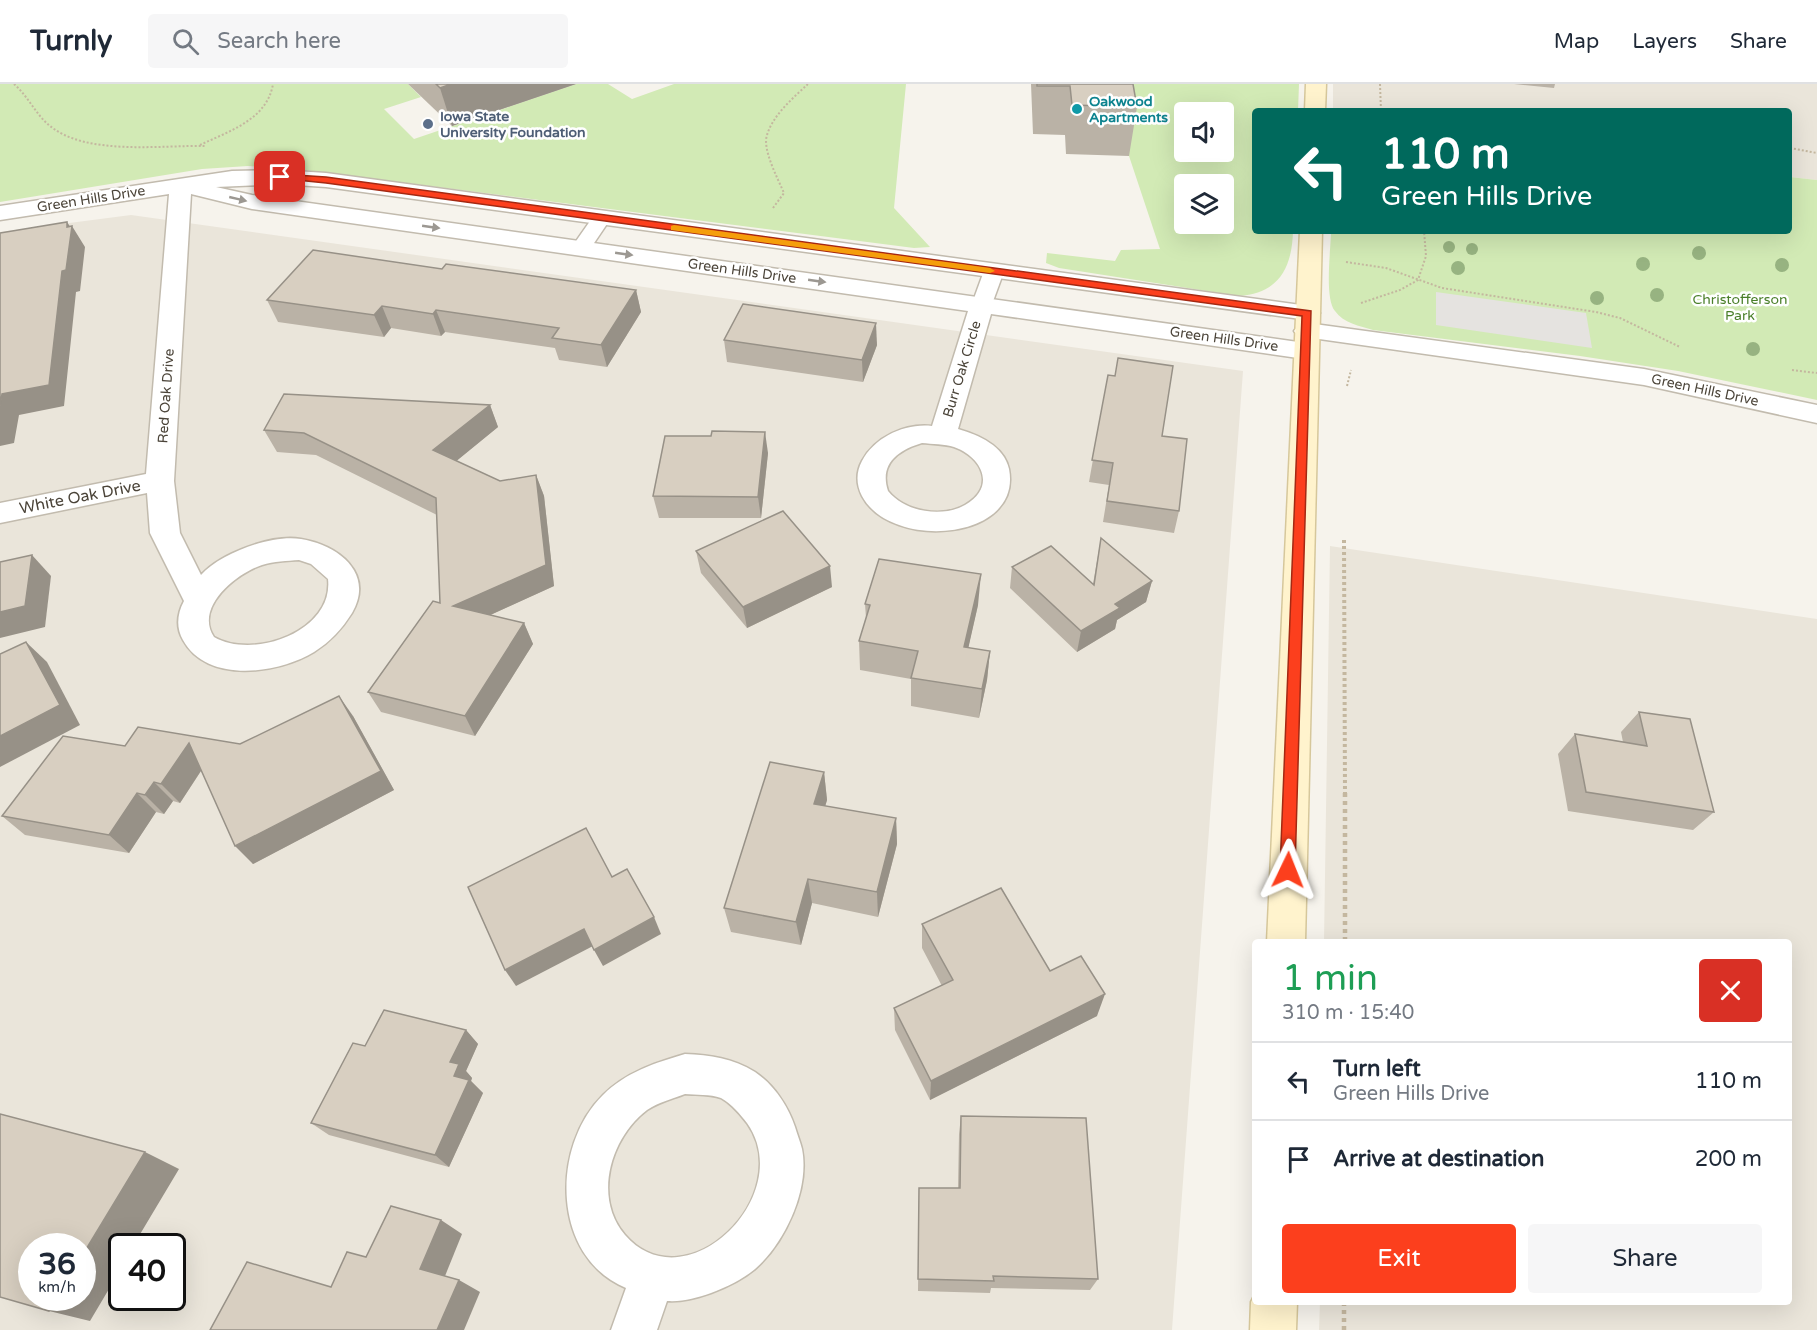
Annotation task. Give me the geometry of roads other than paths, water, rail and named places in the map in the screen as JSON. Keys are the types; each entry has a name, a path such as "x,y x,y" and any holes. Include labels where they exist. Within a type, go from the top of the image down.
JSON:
{"street":[{"path":"1315,108 1316,84"},
{"name":"Green Hills Drive","path":"0,213 232,178 315,179 994,271 1306,332"},
{"name":"Green Hills Drive","path":"181,185 252,202 982,304 1306,332 1633,375 1817,414"},
{"name":"Red Oak Drive","path":"181,185 160,481 165,533 198,599"},
{"path":"1286,939 1311,234"},
{"name":"Burr Oak Circle","path":"943,434 982,304"},
{"name":"White Oak Drive","path":"0,513 160,481"},
{"path":"300,549 320,554 334,563 344,576 345,592 338,609 324,628 302,643 277,654 250,658 225,657 206,648 195,634 192,617 198,599 212,582 230,567 253,556 277,550 300,549"},
{"path":"685,1074 714,1076 743,1087 766,1110 780,1139 782,1174 773,1210 753,1242 723,1266 688,1278 652,1277 624,1264 603,1243 589,1215 587,1183 593,1150 608,1122 630,1098 657,1082 685,1074"},
{"path":"634,1330 652,1277"},
{"path":"1273,1330 1274,1305"}],"lane":[{"path":"581,248 602,218"},
{"path":"982,304 994,271"}],"place":[{"name":"Oakwood Apartments","path":"1077,109"},
{"name":"Iowa State University Foundation","path":"428,124"}],"park label":[{"name":"Christofferson Park","path":"1740,308"}]}
